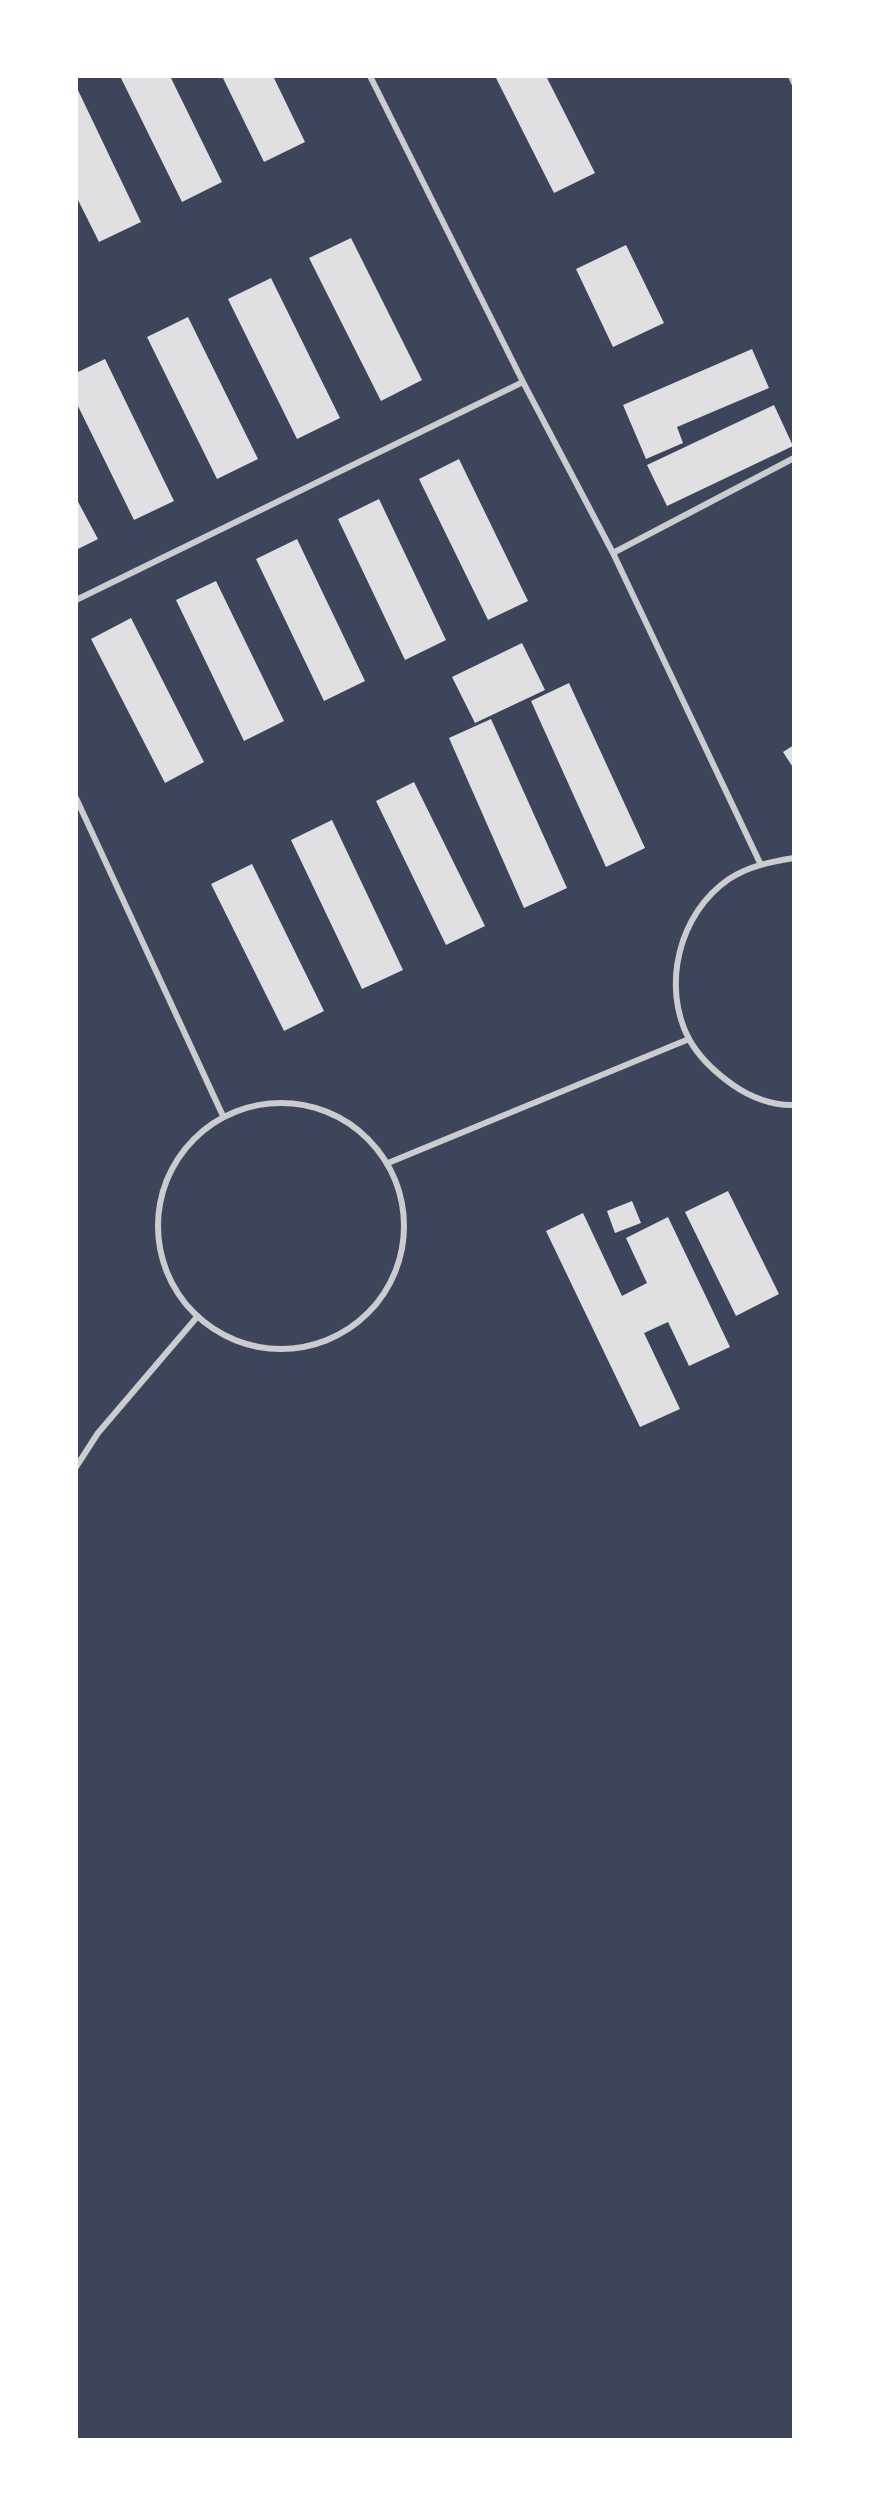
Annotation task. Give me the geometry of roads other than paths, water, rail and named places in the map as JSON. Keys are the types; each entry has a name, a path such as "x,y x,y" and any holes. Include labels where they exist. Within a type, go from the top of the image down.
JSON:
{"street":[{"path":"370,76 522,382 613,553 760,863"},
{"path":"790,76 794,83"},
{"path":"76,600 522,382"},
{"path":"613,553 794,458"},
{"path":"76,798 223,1116"},
{"path":"794,858 760,863 728,880 702,904 684,935 676,969 678,1005 689,1039 713,1072 746,1094 784,1106 794,1105"},
{"path":"388,1163 689,1039"},
{"path":"296,1103 332,1113 364,1133 388,1163 402,1200 405,1239 395,1277 374,1311 343,1335 307,1348 267,1350 230,1339 197,1317 173,1286 159,1249 158,1210 169,1172 192,1140 223,1116 258,1104 296,1103"},
{"path":"76,1467 98,1433 197,1317"}]}
